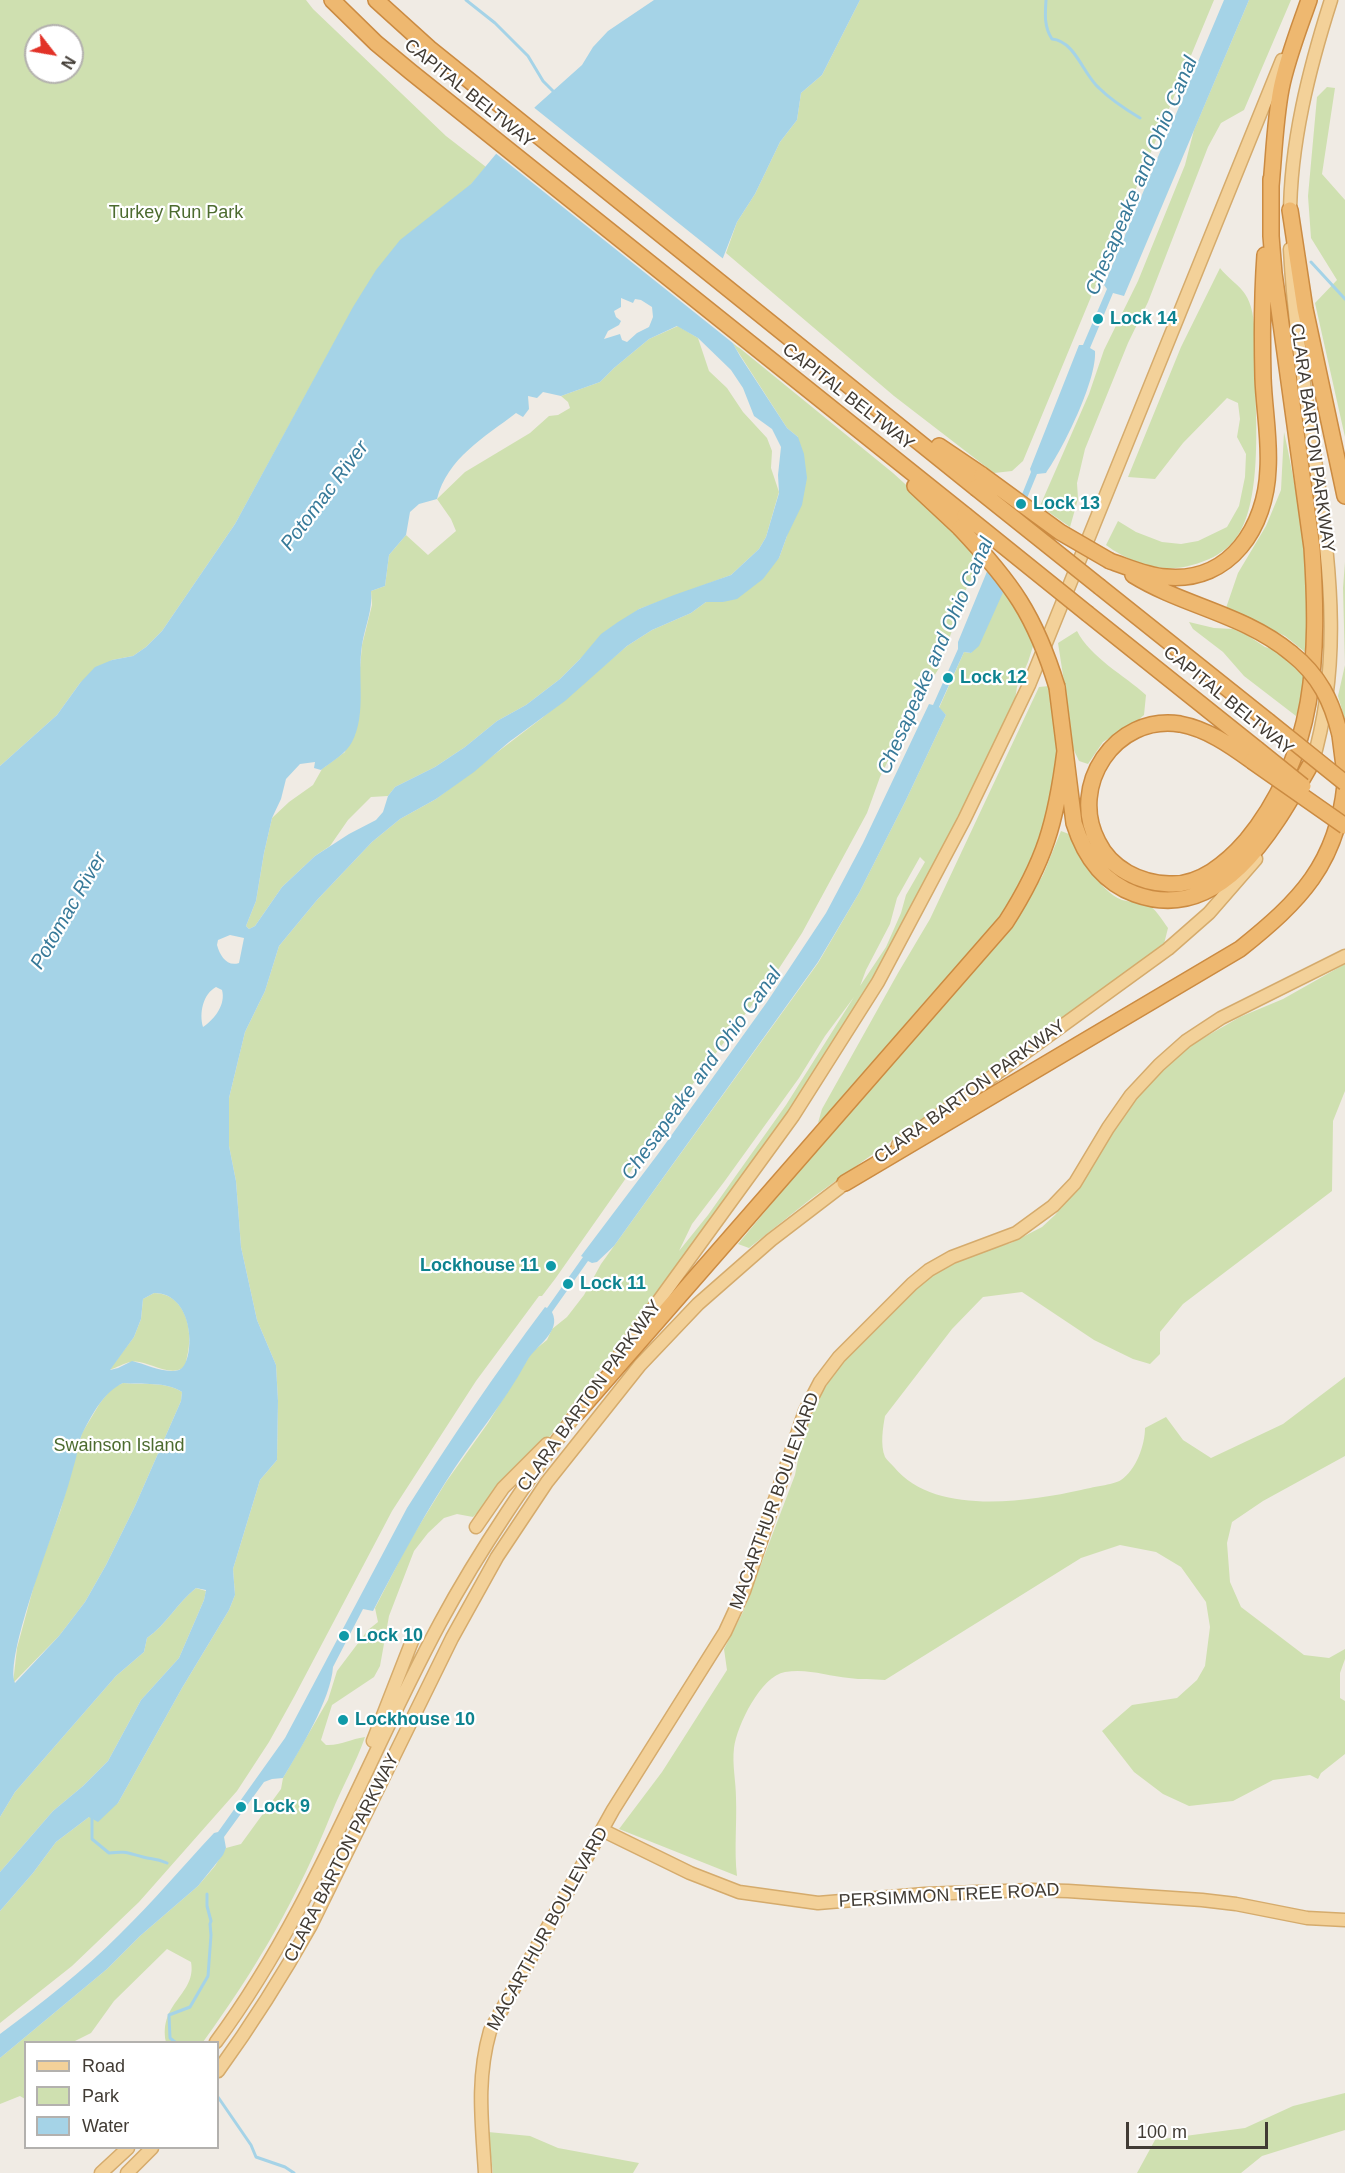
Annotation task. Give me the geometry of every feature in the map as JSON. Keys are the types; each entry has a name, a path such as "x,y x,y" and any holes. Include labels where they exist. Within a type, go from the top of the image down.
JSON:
{"highway":[{"name":"CAPITAL BELTWAY","path":"332,0 376,43 852,426 962,521 1088,614 1254,755 1345,820"},
{"name":"CAPITAL BELTWAY","path":"376,0 429,48 871,402 979,481 1100,587 1345,784"},
{"path":"1110,561 1166,578 1198,575 1214,568 1240,549 1249,537 1264,503 1268,467 1262,330 1266,236 1275,132 1281,89 1308,0"},
{"path":"1271,179 1271,236 1274,273 1312,548 1314,581 1316,631 1303,732 1286,777 1263,818 1239,850 1209,873 1182,883 1157,884 1123,870 1109,858 1098,843 1091,825 1088,807 1089,788 1096,768 1118,741 1132,731 1147,726 1179,724 1213,736 1254,755 1345,826"},
{"path":"1290,210 1305,309 1345,496"},
{"path":"979,481 1148,585 1259,630 1291,653 1311,670 1334,715 1340,735 1345,774"},
{"path":"962,521 1024,606 1041,639 1057,687 1074,824 1088,857 1100,872 1116,885 1149,899 1165,900 1195,897 1214,888 1231,875 1274,825 1312,762"},
{"path":"577,1413 1006,922 1030,884 1047,843 1059,799 1065,751"},
{"path":"845,1183 1240,949 1285,911 1317,872 1329,853 1337,832 1345,784"}],"main road":[{"name":"CLARA BARTON PARKWAY","path":"218,2041 237,2015 280,1944 440,1623 483,1547 530,1478 793,1116 878,982 964,820 1029,685 1308,0"},
{"name":"CLARA BARTON PARKWAY","path":"219,2070 295,1953 452,1638 496,1557 547,1482 640,1365 698,1304 771,1240 845,1183 1168,949 1209,913 1254,862 1305,784 1327,692 1332,643 1331,592 1293,298 1290,210 1295,146 1307,88 1331,0"},
{"name":"MACARTHUR BOULEVARD","path":"484,2173 480,2079 490,2031 602,1830 725,1632 744,1591 805,1411 820,1382 839,1357 929,1270 952,1257 1016,1233 1053,1206 1075,1183 1131,1095 1186,1041 1221,1018 1345,956"},
{"path":"476,1527 503,1488 577,1413"},
{"path":"340,1826 414,1636"},
{"name":"PERSIMMON TREE ROAD","path":"602,1830 690,1873 739,1892 818,1903 925,1894 1068,1891 1225,1903 1307,1918 1345,1920"},
{"path":"101,2173 127,2149"},
{"path":"127,2173 151,2149"}],"green space":[{"name":"Turkey Run Park","path":"0,0 306,0 446,136 486,167 332,347 235,524 162,631 133,656 112,660 80,683 57,715 0,766"},
{"path":"860,0 1214,0 1023,461 1012,471 994,473 894,396 726,253 737,222 755,194 780,142 797,120 801,93 822,75"},
{"path":"1249,0 1291,0 1244,110 1221,123 1208,147 1148,302 1128,343 1085,449 1077,483 1078,499 1070,527 1040,506 1089,394 1104,350 1138,281 1185,165 1194,130"},
{"path":"1327,87 1335,88 1322,174 1345,200 1345,437 1315,303 1337,280 1311,238 1308,196 1317,97"},
{"path":"1220,268 1245,294 1254,324 1256,442 1253,490 1248,511 1241,530 1231,544 1213,557 1181,567 1147,565 1125,557 1106,545 1118,521 1136,532 1162,542 1181,544 1198,541 1227,527 1239,506 1245,477 1246,454 1237,437 1240,419 1238,403 1227,398 1183,443 1155,479 1128,477 1181,347"},
{"path":"678,326 698,338 709,371 727,388 743,412 767,438 772,451 771,468 779,492 766,537 759,549 731,575 639,609 560,679 526,705 497,721 465,747 435,767 395,787 388,796 371,797 348,820 330,846 315,856 282,887 255,926 249,929 246,926 256,901 272,818 289,802 313,785 322,769 345,752 362,645 372,605 371,591 385,586 389,555 406,535 428,555 456,531 451,519 437,499 465,472 530,433 549,416 558,415 570,408 568,402 561,396 600,382 649,339"},
{"path":"731,341 893,473 967,540 978,567 967,587 939,668 913,711 880,777 867,813 802,933 776,973 683,1097 555,1279 542,1296 539,1296 476,1381 392,1511 294,1697 269,1742 237,1791 139,1902 72,1966 0,2023 0,1911 56,1842 89,1817 118,1803 182,1688 229,1610 235,1595 233,1569 260,1480 277,1460 276,1365 257,1320 241,1247 236,1181 229,1146 229,1098 245,1032 265,991 279,946 317,900 372,842 400,819 436,799 542,718 627,646 652,630 691,613 706,602 723,602 779,558 787,536 798,437 787,428"},
{"path":"1284,432 1296,494 1304,555 1309,625 1305,652 1285,636 1226,608 1238,573 1266,526 1281,490"},
{"path":"1345,562 1345,665 1343,588"},
{"path":"1005,587 1035,640 1017,687 1015,700 895,944 776,1130 551,1435 473,1517 457,1514 444,1518 414,1551 389,1616 380,1666 374,1677 332,1705 321,1740 326,1745 331,1745 365,1737 305,1873 275,1931 241,1987 204,2041 166,2041 167,2018 184,1991 191,1973 191,1962 167,1949 114,2001 91,2033 75,2041 24,2041 24,2098 20,2096 0,2104 0,2058 107,1969 140,1936 198,1886 215,1866 226,1848 241,1844 281,1789 283,1778 328,1700 337,1671 368,1630 378,1622 375,1608 409,1542 446,1482 488,1423 532,1352 547,1340 552,1329 567,1317 584,1295 601,1264 818,963 859,893 946,715 939,708 964,652 971,653","holes":["920,857 925,862 906,895 886,947 860,986 890,924 897,898","854,997 786,1105 708,1215 679,1251 692,1224 799,1078 825,1036"]},
{"path":"1189,622 1214,628 1233,629 1265,647 1278,651 1306,679 1303,698 1296,716 1244,676 1223,652 1193,629"},
{"path":"1077,631 1099,658 1146,695 1144,715 1103,742 1088,764 1079,761 1071,744 1069,714 1058,643"},
{"path":"1345,665 1345,720 1338,696"},
{"path":"1049,686 1055,714 1055,778 1039,846 1020,888 987,933 920,1007 845,1096 818,1123 822,1109 930,919 1039,687"},
{"path":"1061,831 1069,834 1091,872 1106,889 1122,900 1146,904 1155,911 1168,928 1164,944 812,1198 749,1248 738,1244 822,1143 1015,921 1043,875"},
{"path":"1345,964 1345,1091 1333,1121 1332,1191 1183,1304 1160,1332 1160,1354 1150,1364 1133,1359 1094,1340 1022,1292 983,1297 952,1329 885,1416 882,1442 885,1457 892,1465 911,1483 932,1493 956,1499 982,1501 1034,1498 1107,1485 1121,1480 1139,1457 1145,1428 1166,1417 1183,1440 1211,1458 1283,1424 1345,1377 1345,1456 1263,1501 1232,1522 1227,1543 1230,1582 1241,1607 1304,1655 1329,1658 1345,1649 1345,1659 1340,1673 1340,1698 1345,1701 1345,1754 1321,1773 1318,1779 1310,1775 1273,1780 1233,1801 1189,1806 1163,1794 1134,1772 1102,1731 1132,1705 1177,1698 1197,1680 1205,1666 1210,1627 1206,1602 1181,1567 1156,1552 1120,1545 1081,1558 885,1680 854,1679 793,1671 776,1675 767,1682 745,1715 734,1748 737,1876 619,1829 662,1772 727,1670 724,1649 743,1612 795,1475 802,1439 813,1408 835,1371 913,1291 945,1266 971,1254 1011,1243 1042,1227 1055,1215 1084,1180 1112,1130 1127,1109 1179,1052 1240,1017 1283,999"},
{"path":"154,1293 174,1299 185,1316 189,1347 185,1366 175,1371 136,1361 109,1370 134,1337 141,1319 143,1299"},
{"name":"Swainson Island","path":"123,1383 168,1386 182,1392 181,1401 135,1506 85,1602 59,1636 13,1683 17,1648 37,1574 60,1512 82,1433 112,1388"},
{"path":"196,1588 206,1591 204,1600 179,1658 141,1700 108,1761 53,1811 0,1872 0,1817 15,1792 116,1676 144,1652 147,1638"},
{"path":"1345,2093 1345,2130 1262,2156 1241,2173 1137,2173 1155,2140 1245,2128 1293,2106"},
{"path":"488,2132 530,2136 558,2148 639,2163 633,2173 493,2173"}],"water":[{"name":"Potomac River","path":"654,0 860,0 822,75 801,93 797,120 780,142 755,194 737,222 721,263 718,291 721,322 740,356 787,428 798,437 804,454 807,478 802,505 779,558 763,579 737,599 706,602 691,613 652,630 627,646 565,701 509,742 474,772 436,799 400,819 372,842 317,900 279,946 265,991 245,1032 229,1098 229,1146 236,1181 241,1247 257,1320 276,1365 277,1460 260,1480 233,1569 235,1595 229,1610 182,1688 118,1803 98,1822 89,1817 56,1842 0,1911 0,1872 53,1811 108,1761 141,1700 179,1658 204,1600 206,1590 196,1588 147,1638 144,1652 116,1676 15,1792 0,1817 0,766 57,715 80,683 95,667 112,660 133,656 162,631 235,524 353,307 376,270 400,240 471,184 535,107 582,65 593,47 608,31","holes":["621,298 633,303 635,299 641,300 652,307 653,317 649,327 637,333 627,342 622,340 620,334 604,339 608,331 619,325 621,321 616,317 614,311 621,307","677,326 698,338 731,370 743,388 754,416 772,429 781,447 779,493 766,537 759,549 731,575 639,609 618,622 601,634 560,679 526,705 497,721 465,747 435,767 395,787 388,796 383,812 376,820 315,856 282,887 255,926 249,929 246,926 256,901 272,818 281,799 286,779 300,764 315,762 314,768 321,770 346,750 357,731 361,657 371,605 371,591 385,586 389,555 406,535 410,512 419,504 437,499 449,472 458,460 480,440 516,413 523,417 529,409 528,396 537,398 543,392 561,396 600,382 649,339","230,935 244,938 239,963 235,964 225,960 217,945 218,940","216,987 222,990 221,1006 212,1020 203,1027 203,1004","154,1293 168,1296 178,1304 189,1330 188,1356 179,1370 161,1370 132,1361 110,1370 134,1337 141,1319 143,1299","123,1383 168,1386 182,1392 181,1401 135,1506 85,1602 59,1636 15,1683 16,1650 22,1626 66,1492 80,1438 95,1411 110,1392"]},
{"path":"1224,0 1249,0 1124,296 1113,293 1090,348 1095,351 1094,364 1078,414 1046,473 1037,474 1011,537 1018,559 979,646 971,653 964,652 939,707 946,715 906,800 859,893 818,962 614,1246 597,1262 588,1261 552,1312 554,1326 551,1332 531,1355 445,1483 373,1611 363,1609 333,1667 327,1694 314,1724 283,1778 264,1782 224,1837 226,1848 223,1855 198,1886 140,1936 107,1969 0,2058 0,2034 92,1961 144,1910 214,1833 218,1832 285,1738 407,1508 440,1457 509,1356 545,1307 547,1308 583,1257 581,1256 658,1154 767,1002 826,913 863,843 929,704 933,705 958,649 958,642 1002,535 1006,534 1079,345 1083,345 1107,289 1104,285"}],"pier":[{"path":"532,106 726,261 721,291 724,321 739,348 494,152"},
{"path":"1019,493 1030,500 1015,537 1021,551 1021,560 1008,589 987,564"}],"waterway":[{"path":"466,0 495,23 528,56 543,81 555,93"},
{"path":"1046,0 1046,25 1052,39 1067,46 1093,82 1118,104 1140,118"},
{"path":"1311,262 1345,299"},
{"path":"92,1816 92,1839 109,1853 127,1853 167,1863"},
{"path":"174,2041 170,2038 169,2015 190,2007 208,1976 211,1921 207,1894"},
{"path":"219,2098 251,2145 256,2157 285,2167 294,2173"}],"place":[{"name":"Lock 14","path":"1098,319"},
{"name":"Lock 13","path":"1021,504"},
{"name":"Lock 12","path":"948,678"},
{"name":"Lockhouse 11","path":"551,1266"},
{"name":"Lock 11","path":"568,1284"},
{"name":"Lock 10","path":"344,1636"},
{"name":"Lockhouse 10","path":"343,1720"},
{"name":"Lock 9","path":"241,1807"}],"water label":[{"name":"Chesapeake and Ohio Canal","path":"1142,176"},
{"name":"Chesapeake and Ohio Canal","path":"936,656"},
{"name":"Chesapeake and Ohio Canal","path":"702,1074"}]}
